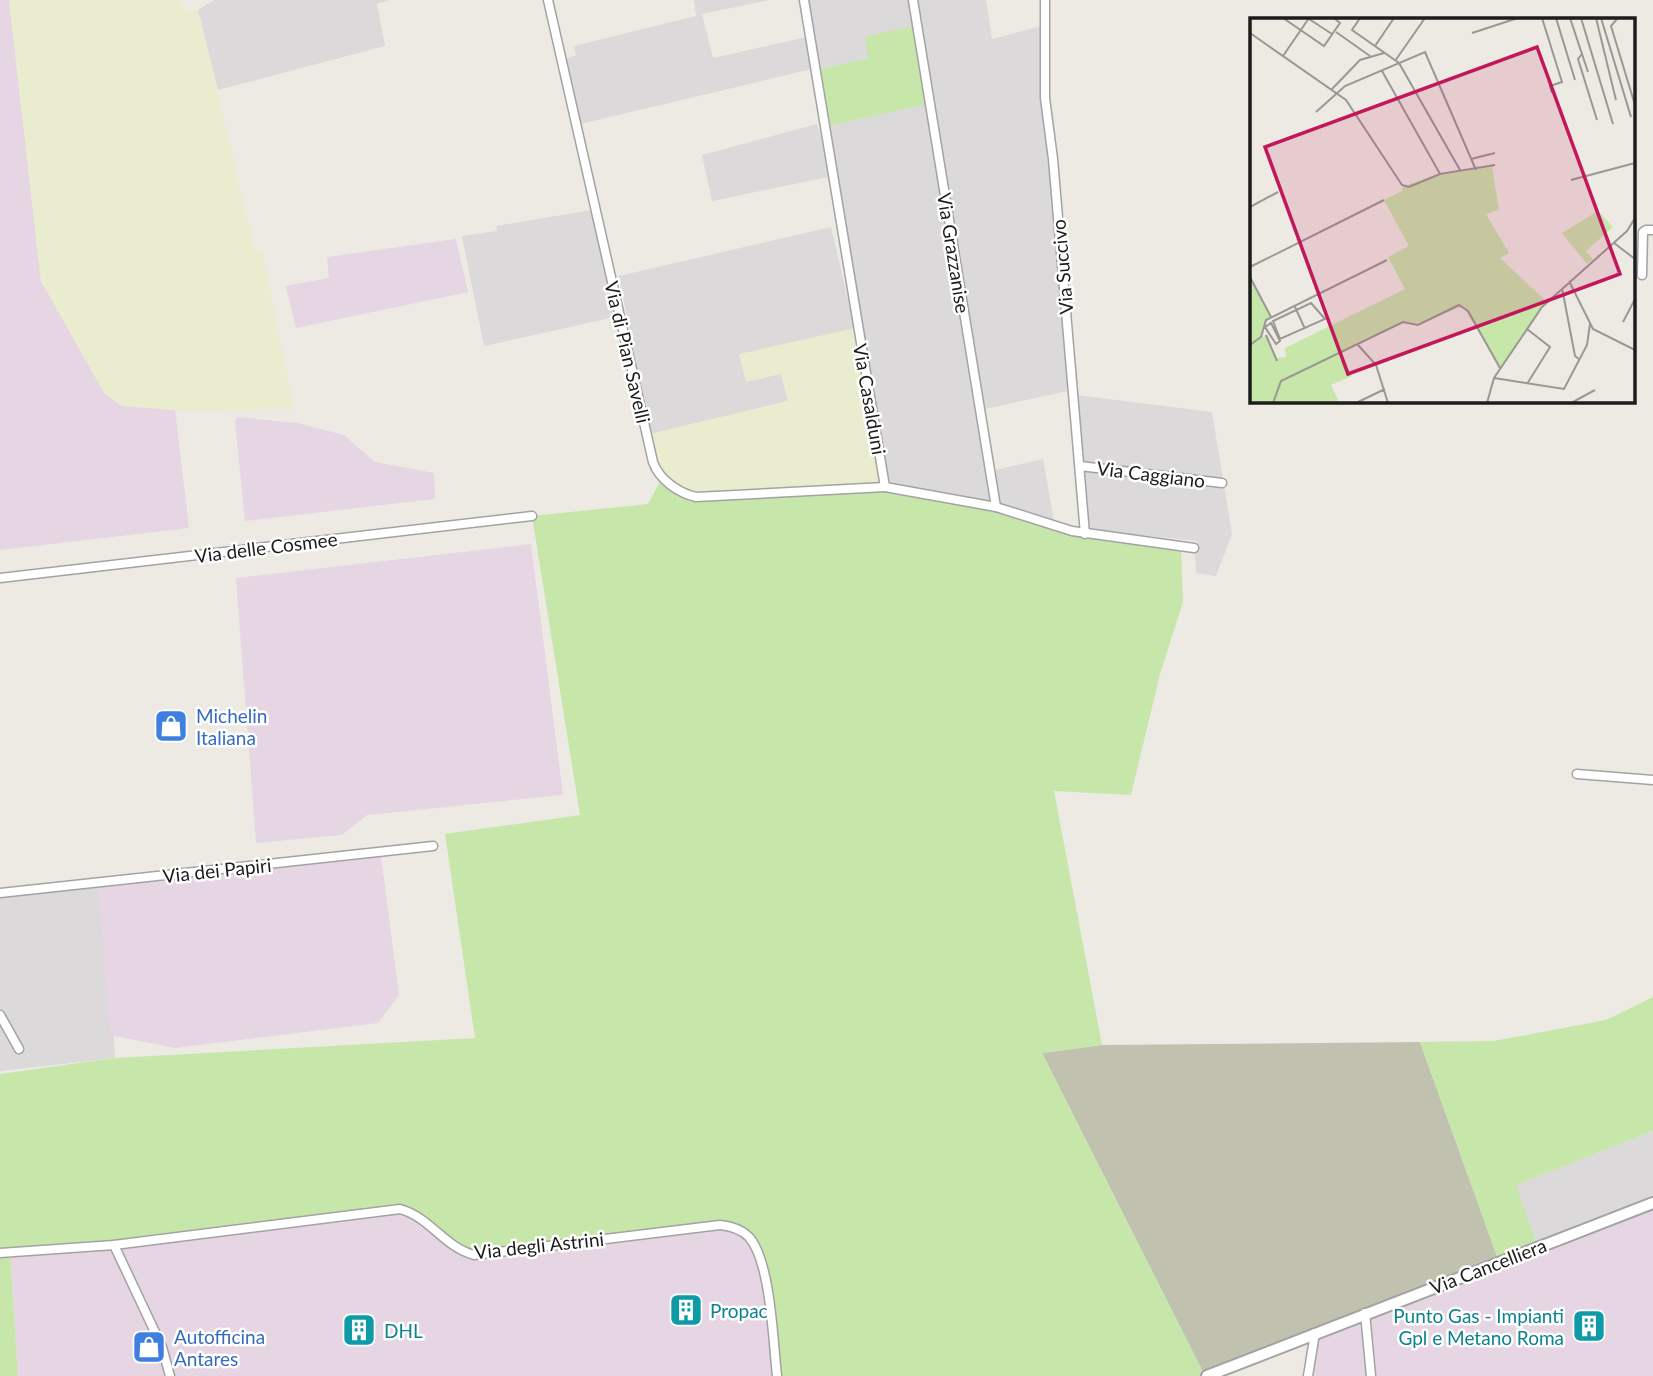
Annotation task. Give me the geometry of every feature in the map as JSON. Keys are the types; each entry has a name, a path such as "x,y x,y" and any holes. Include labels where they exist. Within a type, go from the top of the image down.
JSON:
{"street":[{"name":"Via di Pian Savelli","path":"548,0 657,472 684,493 696,497 885,487"},
{"name":"Via Casalduni","path":"804,0 885,487"},
{"name":"Via Grazzanise","path":"913,0 996,506"},
{"name":"Via Succivo","path":"1045,0 1045,97 1053,159 1085,534"},
{"path":"1642,275 1643,232 1653,230"},
{"name":"Via Caggiano","path":"1080,466 1222,483"},
{"path":"885,487 996,506 1049,525 1085,534 1194,548"},
{"name":"Via delle Cosmee","path":"0,578 532,516"},
{"path":"1577,774 1653,780"},
{"name":"Via dei Papiri","path":"0,893 433,846"},
{"path":"0,1015 19,1048"},
{"name":"Via Cancelliera","path":"1207,1376 1653,1203"},
{"name":"Via degli Astrini","path":"0,1253 114,1245 400,1209 419,1217 453,1248 474,1255 720,1225 730,1226 741,1230 750,1238 762,1262 777,1376"},
{"path":"114,1245 159,1339 169,1372 179,1376"},
{"path":"1365,1313 1371,1376"},
{"path":"1308,1376 1315,1333"}],"shaded area":[{"path":"0,0 9,0 41,281 122,406 175,410 189,528 0,550"},
{"path":"9,0 179,0 188,12 198,10 255,251 262,250 294,409 175,410 122,406 104,393 41,281"},
{"path":"214,0 390,0 377,4 385,46 218,90 198,10"},
{"path":"694,0 770,0 702,14 713,58 807,37 812,69 580,124 566,59 576,55 574,46 696,16"},
{"path":"808,0 986,0 992,39 1042,26 1041,98 1057,245 1068,391 985,409 995,470 1043,459 1054,521 1004,506 889,481 829,126 926,104 869,58 820,69"},
{"path":"817,124 833,176 712,201 702,155"},
{"path":"592,210 615,313 610,318 484,346 462,236 497,231 496,226"},
{"path":"831,227 855,330 781,374 788,401 650,434 619,276"},
{"path":"456,239 468,292 296,328 286,286 329,278 327,257"},
{"path":"855,328 880,477 874,486 697,494 689,492 657,467 650,434 788,401 781,374 746,382 739,354"},
{"path":"1076,395 1212,412 1232,534 1216,576 1196,573 1197,541 1090,530 1087,526"},
{"path":"238,417 297,423 344,435 375,462 434,473 435,499 245,521 235,420"},
{"path":"531,544 563,795 367,815 342,835 256,843 236,578"},
{"path":"381,856 399,995 378,1023 175,1048 110,1035 98,885"},
{"path":"103,882 115,1058 0,1071 0,893"},
{"path":"1420,1042 1499,1262 1205,1376 1042,1053 1102,1045"},
{"path":"1653,1131 1653,1203 1538,1247 1515,1185"},
{"path":"400,1209 720,1225 750,1238 762,1262 776,1376 18,1376 10,1251"},
{"path":"1653,1209 1653,1376 1376,1376 1370,1317"},
{"path":"1362,1319 1367,1376 1312,1376 1318,1336"}],"green space":[{"path":"913,26 927,104 829,126 820,69 868,58 865,37"},
{"path":"662,478 688,495 885,487 996,507 1057,528 1181,546 1183,602 1160,674 1131,795 1054,791 1102,1045 1042,1053 1205,1376 777,1376 762,1262 749,1237 720,1225 474,1255 399,1209 144,1240 10,1251 18,1376 0,1376 0,1074 115,1058 475,1038 445,834 580,815 532,516 648,504"},
{"path":"1653,997 1653,1131 1516,1185 1536,1242 1497,1257 1420,1042 1494,1041 1606,1020"}],"place":[{"name":"Michelin Italiana","path":"171,726"},
{"name":"Propac","path":"686,1310"},
{"name":"Punto Gas - Impianti Gpl e Metano Roma","path":"1589,1326"},
{"name":"DHL","path":"359,1330"},
{"name":"Autofficina Antares","path":"149,1347"}]}
